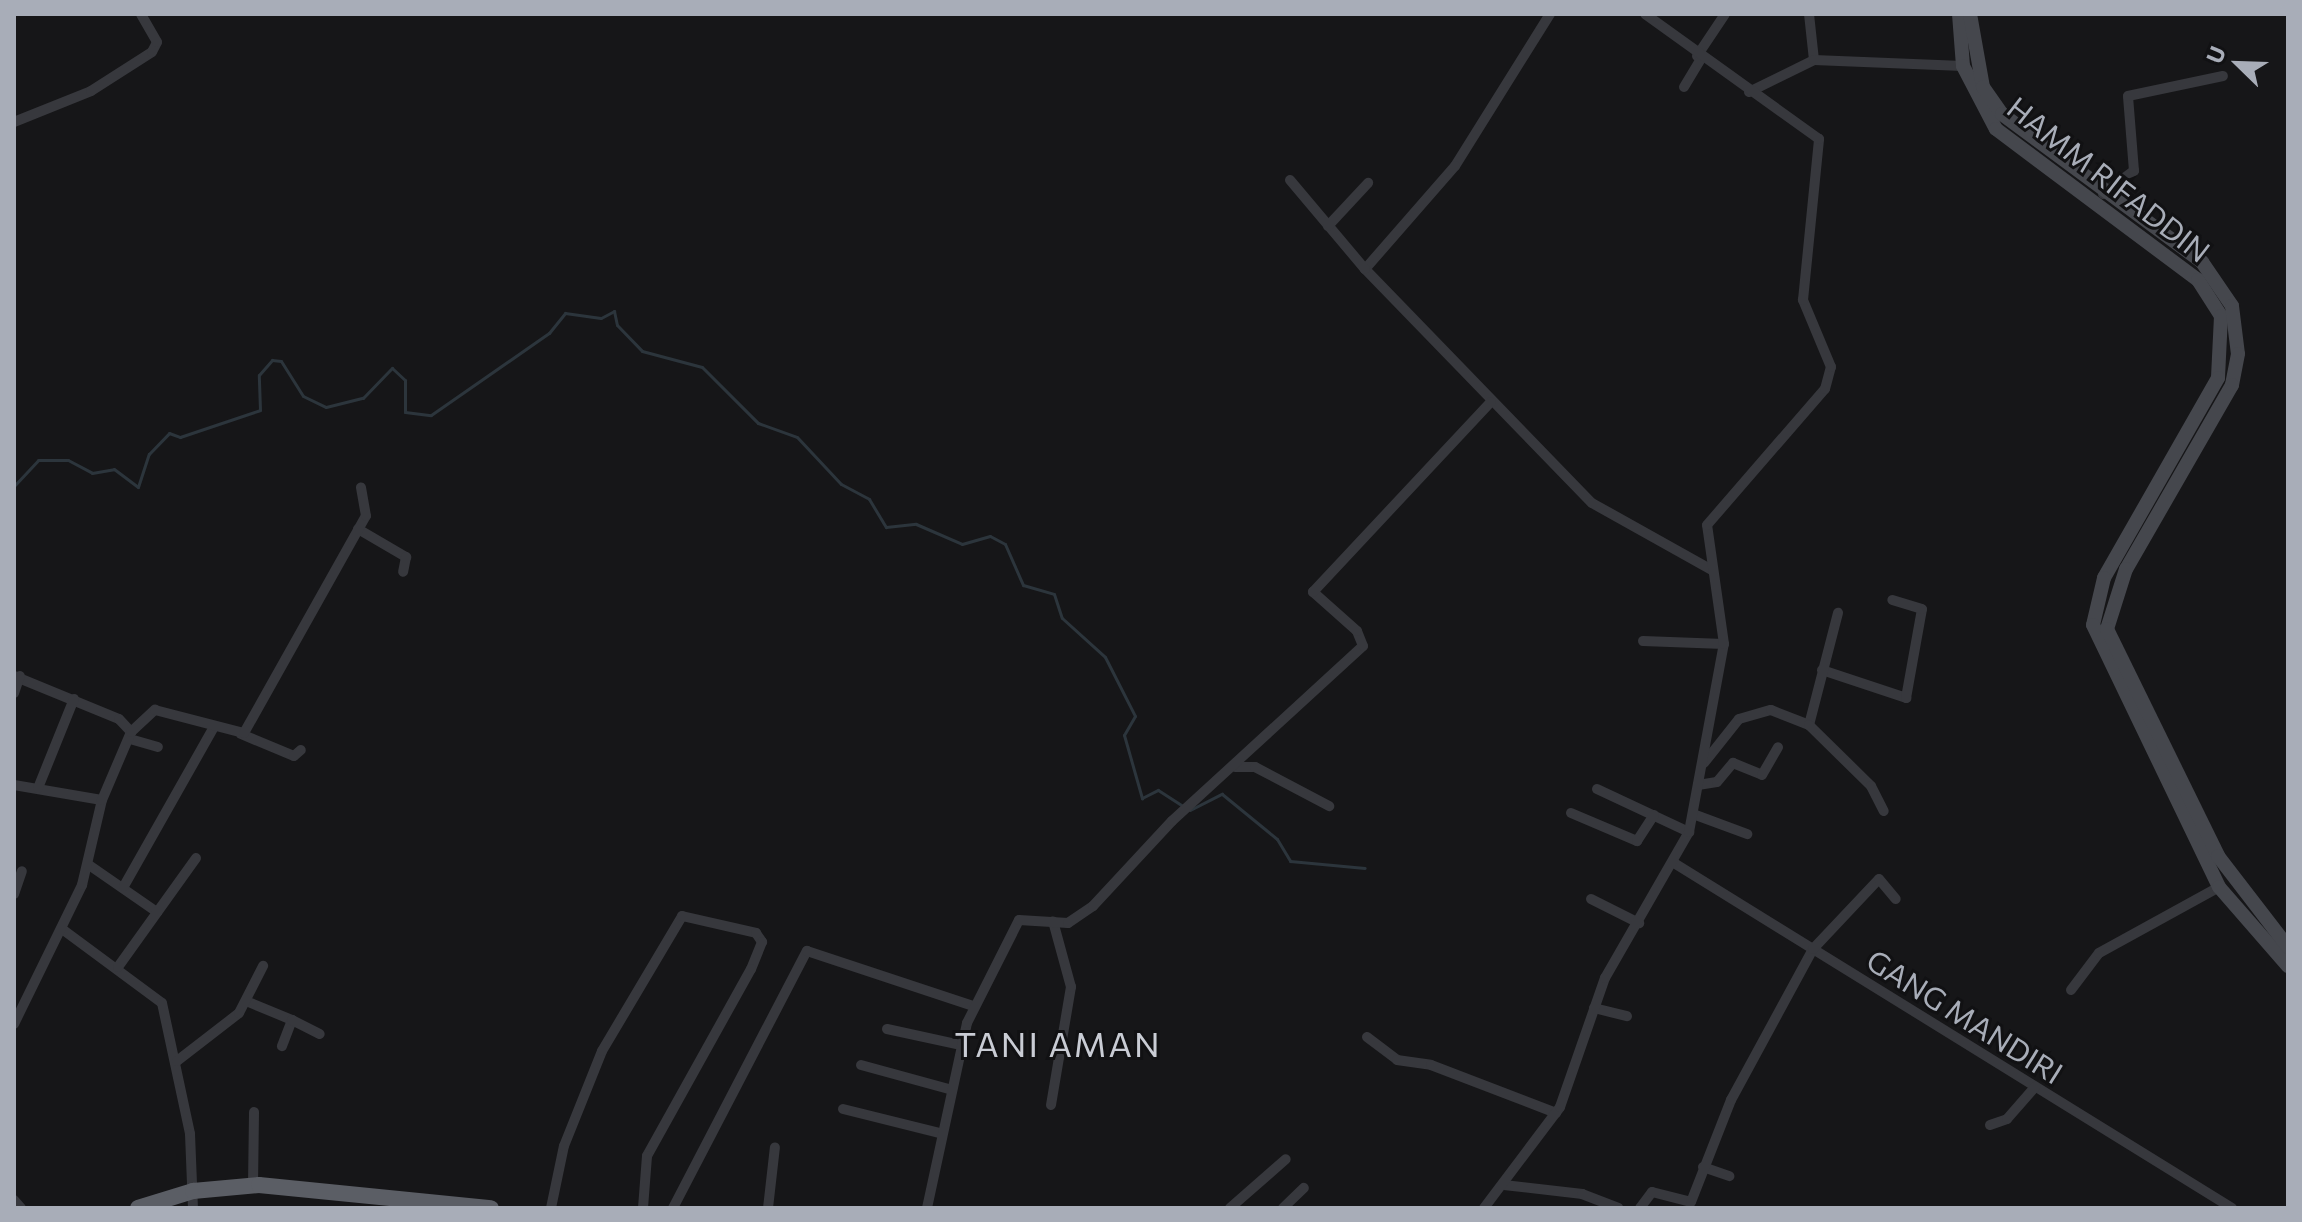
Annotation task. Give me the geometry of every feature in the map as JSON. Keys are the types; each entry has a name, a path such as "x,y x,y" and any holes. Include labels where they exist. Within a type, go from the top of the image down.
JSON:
{"highway":[{"path":"138,1208 193,1200 253,1185 394,1204 491,1208"}],"main road":[{"name":"HAMM RIFADDIN","path":"1959,14 1963,66 1996,129 2100,198"},
{"name":"HAMM RIFADDIN","path":"1970,14 1989,99 2012,125 2198,280 2225,331 2218,378 2204,412 2104,578 2093,625 2212,859 2219,887 2288,966"},
{"name":"HAMM RIFADDIN","path":"2212,859 2288,947"}],"street":[{"path":"14,122 91,91 152,52 157,39 141,14"},
{"path":"1365,269 1455,166 1550,14"},
{"path":"1484,1208 1556,1113 1594,1008 1689,832 1724,644 1705,536 1712,515 1825,389 1831,367 1803,300 1821,145 1809,126 1749,92 1645,14"},
{"path":"1684,87 1725,14"},
{"path":"1809,14 1814,60"},
{"path":"1749,92 1814,60 1963,66"},
{"path":"2100,198 2134,171 2128,96 2223,76"},
{"path":"1290,180 1365,269 1491,402 1533,436 1592,503 1712,570"},
{"path":"1328,226 1368,183"},
{"path":"927,1208 949,1089 973,1006 1019,920 1071,921 1112,889 1162,831 1364,644 1313,592 1491,402"},
{"path":"241,734 358,529 368,508 361,487"},
{"path":"358,529 406,557 403,572"},
{"path":"1822,670 1906,698 1922,609 1892,600"},
{"path":"1809,725 1838,613"},
{"path":"1643,641 1724,644"},
{"path":"14,693 17,676 74,699 131,735 158,747"},
{"path":"38,788 74,699"},
{"path":"14,1024 62,929 89,865 102,800 131,735 155,710 213,729 241,734 294,756 301,750"},
{"path":"1702,764 1751,711 1771,710 1809,725 1875,790 1884,811"},
{"path":"124,886 213,729"},
{"path":"1698,785 1717,782 1735,763 1761,775 1778,747"},
{"path":"1233,767 1255,767 1329,806"},
{"path":"14,785 102,800"},
{"path":"1597,789 1689,832"},
{"path":"1571,813 1637,841 1654,815"},
{"path":"1693,814 1747,834"},
{"path":"118,967 196,858"},
{"name":"GANG MANDIRI","path":"1674,863 2232,1208"},
{"path":"89,865 124,886 157,912"},
{"path":"14,894 22,871"},
{"path":"1640,1208 1652,1192 1690,1206 1703,1167 1760,1039 1813,949 1879,879 1896,899"},
{"path":"2071,990 2095,957 2219,887"},
{"path":"1591,899 1639,923"},
{"path":"551,1208 564,1146 602,1051 682,916 756,933 762,942 751,969 647,1156 643,1208"},
{"path":"1051,1105 1071,987 1053,921"},
{"path":"62,929 118,967 162,1003 177,1061 193,1200"},
{"path":"673,1208 807,951 973,1006"},
{"path":"177,1061 246,1001 263,966"},
{"path":"246,1001 320,1034"},
{"path":"1594,1008 1627,1016"},
{"path":"282,1046 292,1020"},
{"path":"887,1029 961,1045"},
{"path":"1367,1037 1397,1060 1431,1065 1556,1113"},
{"path":"861,1065 949,1089"},
{"path":"1990,1125 2007,1119 2035,1087"},
{"path":"843,1109 939,1133"},
{"path":"253,1185 254,1112"},
{"path":"768,1208 775,1147"},
{"path":"1230,1208 1286,1159"},
{"path":"1703,1167 1729,1176"},
{"path":"1504,1185 1582,1194 1618,1208"},
{"path":"1283,1208 1304,1188"},
{"path":"14,1200 21,1208"}],"waterway":[{"path":"14,486 38,460 68,460 92,473 114,469 138,487 149,454 169,433 180,437 260,410 259,375 272,360 281,361 303,396 326,407 363,398 392,368 405,380 405,412 431,415 549,333 565,313 601,318 614,311 617,325 642,351 702,367 758,423 797,437 841,484 869,499 886,527 916,524 962,544 990,536 1005,544 1023,585 1054,594 1062,618 1105,657 1135,716 1124,735 1142,798 1158,790 1183,806"},
{"path":"1190,810 1222,794 1277,839 1290,861 1365,868"}],"district":[{"name":"TANI AMAN","path":"1058,1044"}]}
